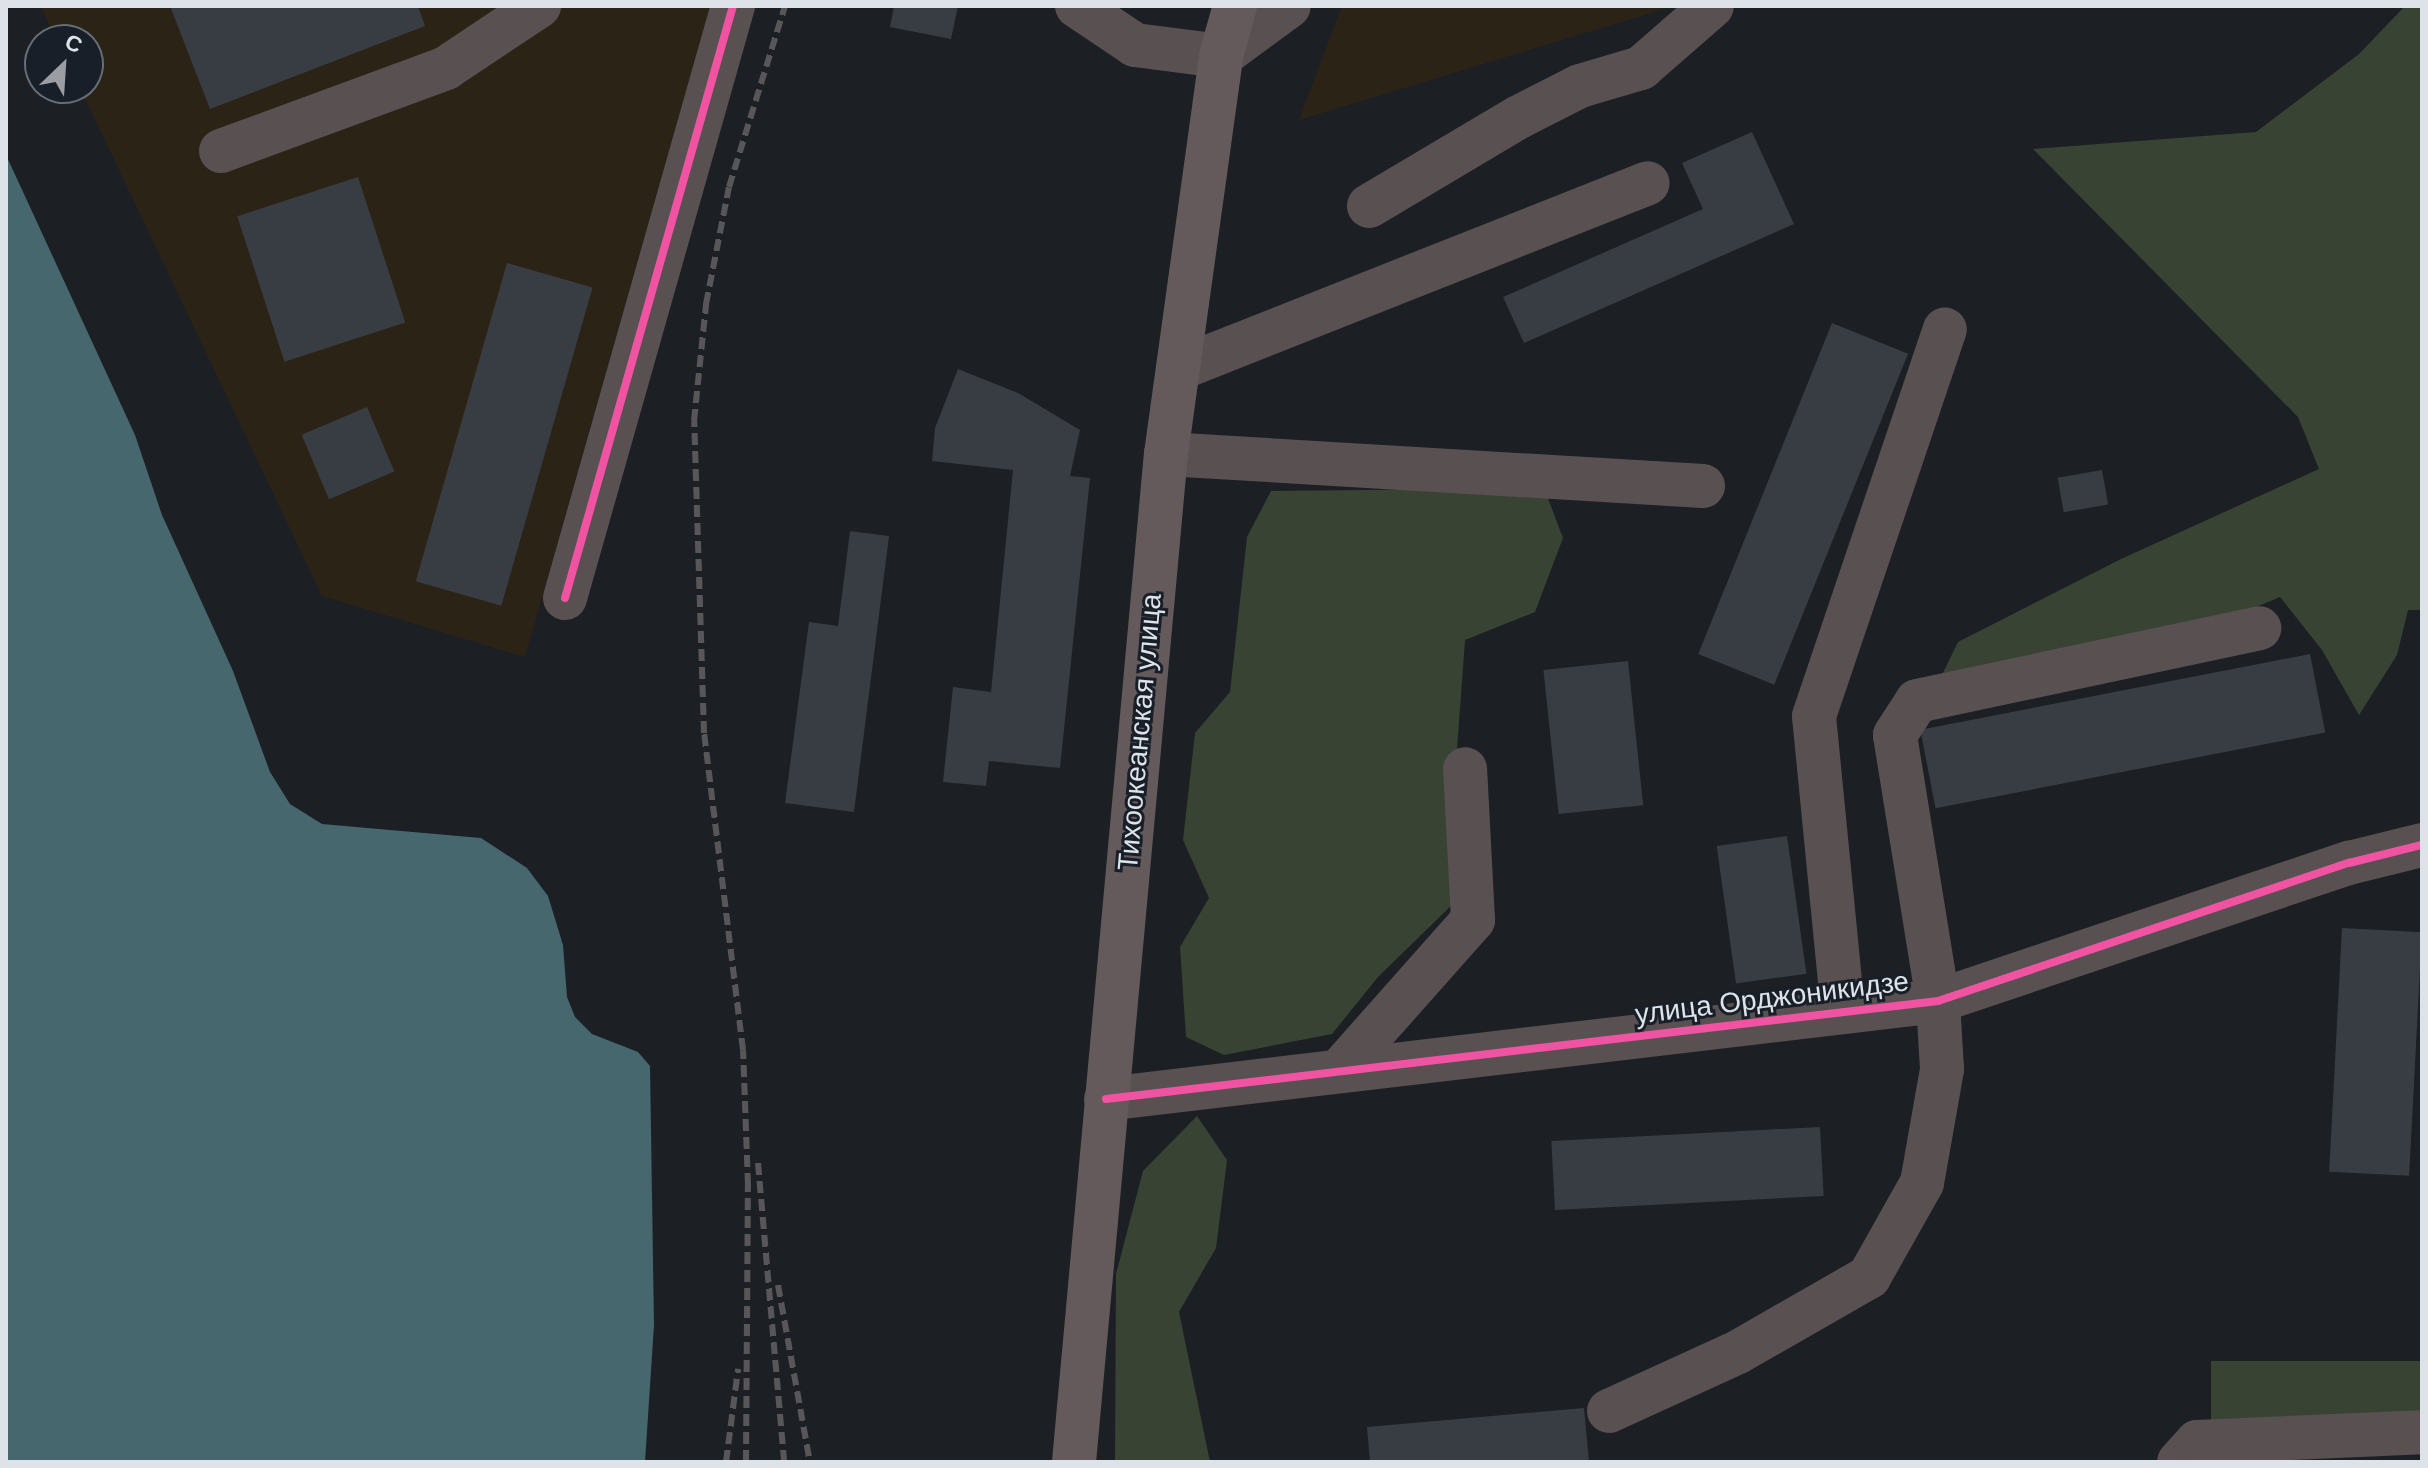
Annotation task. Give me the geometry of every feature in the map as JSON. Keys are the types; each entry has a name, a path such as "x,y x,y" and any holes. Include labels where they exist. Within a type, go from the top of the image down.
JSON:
{"main road":[{"name":"Тихоокеанская улица","path":"1074,1462 1166,454 1221,56 1235,6"}],"street":[{"path":"221,151 446,68 539,6"},
{"path":"565,598 733,6"},
{"path":"1077,6 1135,45 1221,56 1289,6"},
{"path":"1369,206 1568,92 1641,68 1712,6"},
{"path":"1178,369 1648,183"},
{"path":"1843,1012 1814,716 1945,330"},
{"path":"1166,454 1703,486"},
{"path":"1609,1411 1738,1352 1869,1277 1922,1183 1942,1069 1938,1001 1895,735 1917,701 2259,628"},
{"path":"1339,1071 1473,920 1465,769"},
{"name":"улица Орджоникидзе","path":"1106,1099 1938,1001 2334,868 2422,845"},
{"path":"2179,1462 2197,1442 2422,1432"}],"shaded area":[{"path":"41,6 710,6 525,657 322,596 88,104 104,104 104,24 49,24"},
{"path":"1342,6 1674,6 1299,120"}],"green space":[{"path":"2405,6 2422,6 2422,610 2408,610 2397,655 2359,715 2322,650 2280,597 2120,664 1939,681 1958,642 2121,559 2319,469 2298,417 2033,149 2256,132 2359,54"},
{"path":"1544,488 1563,538 1535,612 1465,640 1452,818 1458,899 1378,977 1332,1034 1224,1055 1186,1037 1180,947 1209,898 1183,840 1195,733 1230,692 1247,537 1271,491"},
{"path":"1197,1116 1227,1160 1216,1248 1179,1312 1210,1462 1115,1462 1116,1274 1143,1171"},
{"path":"2211,1361 2422,1361 2422,1449 2211,1449"}],"water":[{"path":"6,155 135,435 162,515 233,671 270,772 290,804 322,824 481,838 527,868 548,896 563,945 567,997 575,1017 592,1034 638,1052 650,1066 654,1325 645,1462 6,1462"}],"building":[{"path":"170,6 418,6 425,26 210,109"},
{"path":"894,6 958,6 951,39 890,27"},
{"path":"1752,132 1794,224 1524,343 1503,297 1703,209 1682,163"},
{"path":"358,177 405,323 284,362 237,216"},
{"path":"507,263 593,288 501,606 416,581"},
{"path":"1832,323 1908,354 1774,685 1698,654"},
{"path":"958,369 1018,393 1080,430 1070,476 1090,478 1060,768 989,761 986,786 943,782 953,687 991,692 1013,470 932,461 935,428"},
{"path":"367,407 394,471 329,499 302,435"},
{"path":"2102,470 2108,504 2064,512 2058,478"},
{"path":"850,531 889,536 854,812 785,803 809,622 838,626"},
{"path":"2310,654 2325,733 1936,808 1920,730"},
{"path":"1628,661 1643,805 1559,814 1543,670"},
{"path":"1787,836 1806,974 1736,984 1717,846"},
{"path":"2342,928 2422,932 2409,1176 2329,1172"},
{"path":"1820,1127 1824,1196 1555,1210 1551,1141"},
{"path":"1584,1408 1589,1462 1370,1462 1367,1427"}],"railway":[{"path":"746,1462 748,1185 743,1050 704,733 694,421 706,304 729,187 785,6"},
{"path":"758,1163 784,1462"},
{"path":"778,1285 810,1462"},
{"path":"726,1462 738,1369"}],"cycle path":[{"path":"565,598 733,6"},
{"path":"1106,1099 1938,1001 2349,863 2422,845"}]}
